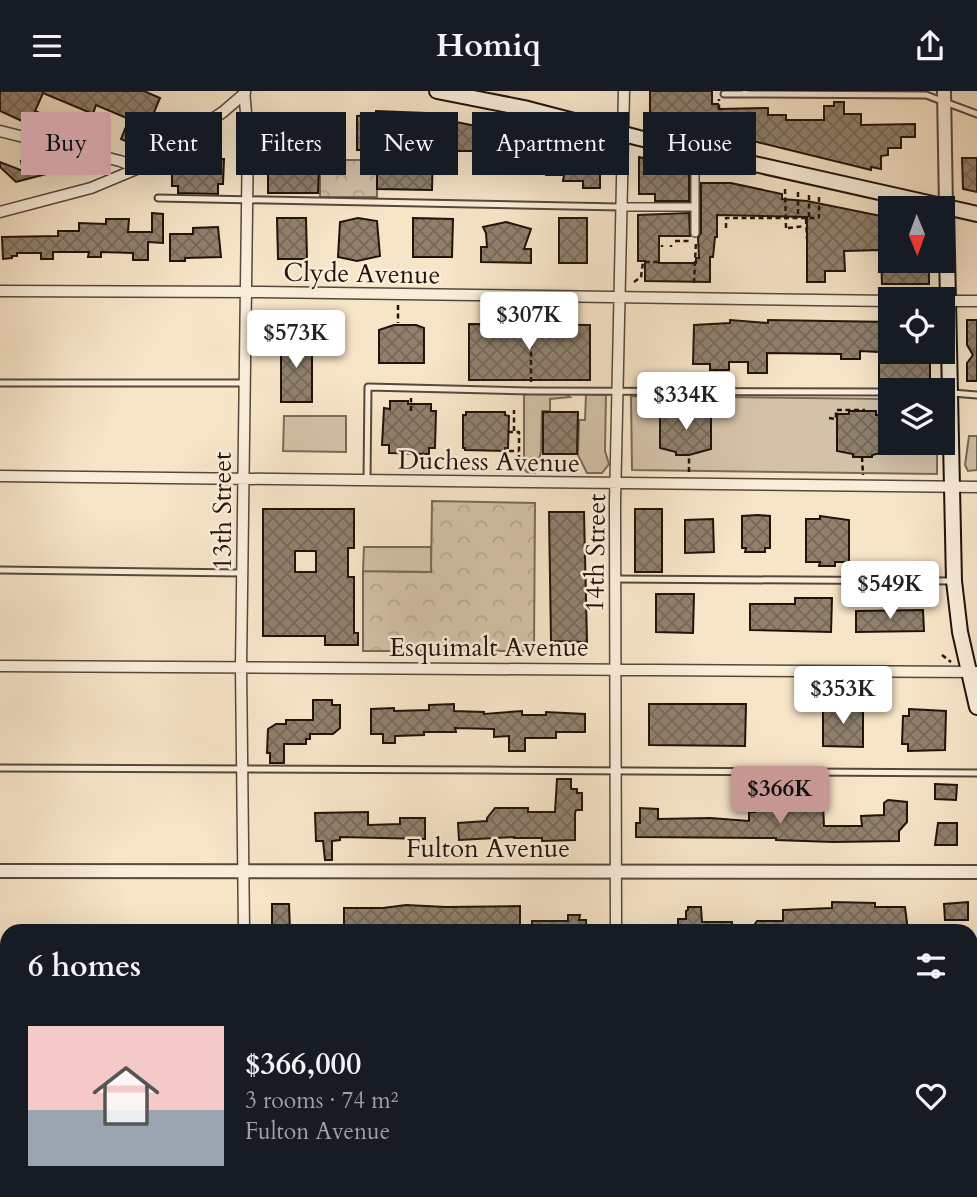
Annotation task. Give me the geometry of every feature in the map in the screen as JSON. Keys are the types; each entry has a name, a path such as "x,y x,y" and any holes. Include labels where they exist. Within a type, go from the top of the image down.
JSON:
{"main road":[{"path":"437,91 540,112"},
{"path":"629,135 898,196"},
{"path":"956,209 977,213"},
{"path":"950,455 954,581 960,632 973,672 977,708"}],"street":[{"name":"14th Street","path":"623,112 624,91"},
{"path":"222,113 244,92"},
{"name":"13th Street","path":"244,92 248,134 240,667 244,924"},
{"path":"944,97 946,196"},
{"path":"0,131 125,163"},
{"path":"0,212 91,188 125,174"},
{"name":"14th Street","path":"616,924 614,669 621,175"},
{"path":"695,175 695,233"},
{"path":"620,207 695,207"},
{"name":"Clyde Avenue","path":"0,291 878,301"},
{"path":"955,301 977,302"},
{"name":"Duchess Avenue","path":"0,476 977,488"},
{"name":"Esquimalt Avenue","path":"0,666 973,672"},
{"name":"Fulton Avenue","path":"0,871 977,872"}],"lane":[{"path":"724,94 926,95 944,97 977,114"},
{"path":"158,198 620,207"},
{"path":"0,383 244,383"},
{"path":"367,480 368,387 531,391 878,392"},
{"path":"955,394 977,395"},
{"path":"0,570 243,573"},
{"path":"615,579 954,581"},
{"path":"0,768 241,767 615,773 977,773"}],"path":[{"path":"719,112 719,99 724,94"},
{"path":"785,190 787,228 806,226"},
{"path":"798,192 798,218"},
{"path":"807,239 809,195"},
{"path":"726,228 726,218 819,218 819,197"},
{"path":"675,241 696,241 694,283"},
{"path":"634,282 641,277 643,262 659,262"},
{"path":"398,305 398,323"},
{"path":"509,307 531,322"},
{"path":"531,322 541,315 546,307"},
{"path":"531,322 531,391"},
{"path":"411,411 412,388"},
{"path":"678,391 677,409 685,407 684,410"},
{"path":"514,410 514,432"},
{"path":"829,418 836,418 836,410 864,410"},
{"path":"508,432 519,432 519,471"},
{"path":"504,456 506,451 519,451"},
{"path":"402,453 402,470"},
{"path":"558,454 558,471"},
{"path":"688,473 689,455"},
{"path":"862,457 863,476"},
{"path":"942,655 951,661"}],"green space":[{"path":"346,160 360,160 360,175 377,175 377,197 320,197 320,175 346,175"},
{"path":"526,392 566,394 570,397 550,399 550,411 542,411 541,452 535,473 524,469"},
{"path":"586,394 606,395 605,451 609,464 602,473 587,473 578,455 579,420 585,420"},
{"path":"631,396 878,399 878,455 937,455 937,474 632,470"},
{"path":"284,416 346,416 346,452 283,451"},
{"path":"969,436 977,436 977,470 968,471 965,465"},
{"path":"432,501 535,503 534,651 363,651 363,571 431,572"},
{"path":"364,547 431,547 431,572 363,571"}],"building":[{"path":"0,91 144,91 160,98 154,112 125,112 125,117 96,105 94,112 88,112 43,93 35,111 37,112 21,112 21,121 0,111"},
{"path":"650,91 712,91 712,104 718,104 719,109 768,108 768,115 786,115 786,120 824,120 824,106 844,102 844,114 861,114 861,125 915,124 915,137 901,137 901,148 888,148 888,155 881,156 881,169 871,167 871,170 756,142 756,112 650,112"},
{"path":"357,116 360,116 360,150 357,150"},
{"path":"458,122 472,125 472,151 458,151"},
{"path":"639,157 643,158 643,175 689,175 689,201 655,201 655,194 639,194"},
{"path":"962,158 977,158 977,192 963,189"},
{"path":"224,159 223,184 218,184 218,194 178,193 178,186 172,186 172,175 222,175"},
{"path":"0,162 21,170 21,175 43,175 16,182 0,167"},
{"path":"268,175 319,175 318,193 268,193"},
{"path":"377,175 432,175 432,190 377,189"},
{"path":"564,175 600,175 600,188 583,188 583,181 563,181"},
{"path":"701,183 731,183 782,194 782,199 807,201 878,215 878,250 844,251 845,271 825,271 825,282 807,282 807,217 717,215 717,237 713,257 710,257 710,282 645,281 645,261 638,261 638,215 689,213 690,236 659,236 659,263 696,263 696,258 699,258 698,238 701,233"},
{"path":"152,213 163,214 163,243 148,242 148,260 133,260 133,253 101,252 101,257 88,257 89,252 53,252 53,259 41,259 41,253 17,253 17,256 3,259 2,237 58,236 58,231 79,231 79,223 106,224 106,219 129,219 128,232 152,232"},
{"path":"277,218 306,218 307,259 278,259"},
{"path":"358,218 377,221 380,256 357,261 338,257 340,222"},
{"path":"413,218 453,219 452,257 413,257"},
{"path":"559,218 587,218 587,263 559,263"},
{"path":"506,222 531,229 524,249 531,249 531,263 481,262 481,247 487,247 483,227"},
{"path":"218,227 221,257 170,261 170,234 193,234 193,228"},
{"path":"882,273 929,273 929,284 882,284"},
{"path":"730,320 768,323 768,320 878,322 878,352 860,351 860,359 841,359 841,354 767,353 767,373 748,373 748,362 729,362 729,370 710,370 710,364 693,364 694,325 730,323"},
{"path":"967,320 977,320 977,381 967,381 967,363 973,355 967,345"},
{"path":"469,324 590,325 590,380 469,380"},
{"path":"394,325 416,325 424,328 424,363 379,363 379,330"},
{"path":"281,337 312,337 312,402 281,402"},
{"path":"879,364 930,364 930,378 879,378"},
{"path":"390,401 431,404 431,411 436,411 435,448 429,448 429,454 389,453 389,445 382,445 384,408 390,409"},
{"path":"673,410 699,410 699,414 711,417 711,449 689,455 676,455 676,452 660,448 660,417 665,417 665,413 673,413"},
{"path":"849,411 876,411 878,454 872,457 853,457 853,454 837,451 837,414 849,414"},
{"path":"466,412 505,412 505,415 509,416 508,448 505,448 505,451 465,450 463,415 466,415"},
{"path":"543,412 578,412 577,454 543,454"},
{"path":"263,509 354,509 354,548 348,548 348,577 354,577 354,633 358,633 358,645 325,645 325,636 263,636","holes":["295,551 316,551 316,572 295,572"]},
{"path":"635,509 662,509 662,572 635,572"},
{"path":"549,512 584,512 587,642 551,641"},
{"path":"742,516 770,516 770,548 765,548 765,552 745,552 746,548 742,548"},
{"path":"820,516 849,520 849,562 835,562 835,566 819,566 820,562 806,562 806,519 820,519"},
{"path":"713,519 714,552 685,553 685,520"},
{"path":"656,594 694,594 693,633 656,632"},
{"path":"795,598 832,598 831,632 750,630 750,604 795,604"},
{"path":"923,610 924,631 856,632 856,611"},
{"path":"313,700 332,700 332,705 340,705 340,728 333,734 310,734 306,744 284,744 284,763 270,763 270,753 267,753 268,729 276,724 286,724 286,720 313,720"},
{"path":"454,704 454,711 484,714 522,711 522,715 546,715 546,712 585,714 585,732 556,732 556,738 525,738 525,751 509,751 509,736 494,737 494,729 455,728 456,732 395,736 395,743 383,743 383,734 371,734 371,709 429,710 429,705"},
{"path":"649,704 746,704 745,746 649,745"},
{"path":"823,705 863,706 863,747 823,746"},
{"path":"909,709 946,711 945,750 908,751 908,744 902,744 903,716 909,716"},
{"path":"557,779 571,779 571,789 582,793 582,810 576,810 575,813 575,840 542,841 542,838 514,837 459,840 458,823 487,821 495,808 528,808 528,812 555,812"},
{"path":"935,784 957,785 956,800 935,799"},
{"path":"888,800 907,802 907,822 899,831 899,841 636,837 640,808 658,809 658,819 710,818 749,821 749,812 755,812 755,809 823,805 824,826 862,826 861,816 884,815 884,803"},
{"path":"368,812 368,825 400,824 400,818 425,818 425,839 340,837 340,840 332,841 332,860 325,860 323,841 316,841 315,813"},
{"path":"938,823 957,823 957,845 935,845"},
{"path":"832,902 905,907 907,924 755,924 757,921 783,921 783,910 832,908"},
{"path":"968,902 968,920 945,920 944,904"},
{"path":"272,904 289,904 290,924 272,924"},
{"path":"406,905 520,906 520,924 344,924 344,908"},
{"path":"688,907 701,907 702,922 732,924 678,924 678,919 686,919"},
{"path":"568,915 580,915 579,920 586,920 586,924 532,924 532,921 568,921"}]}
